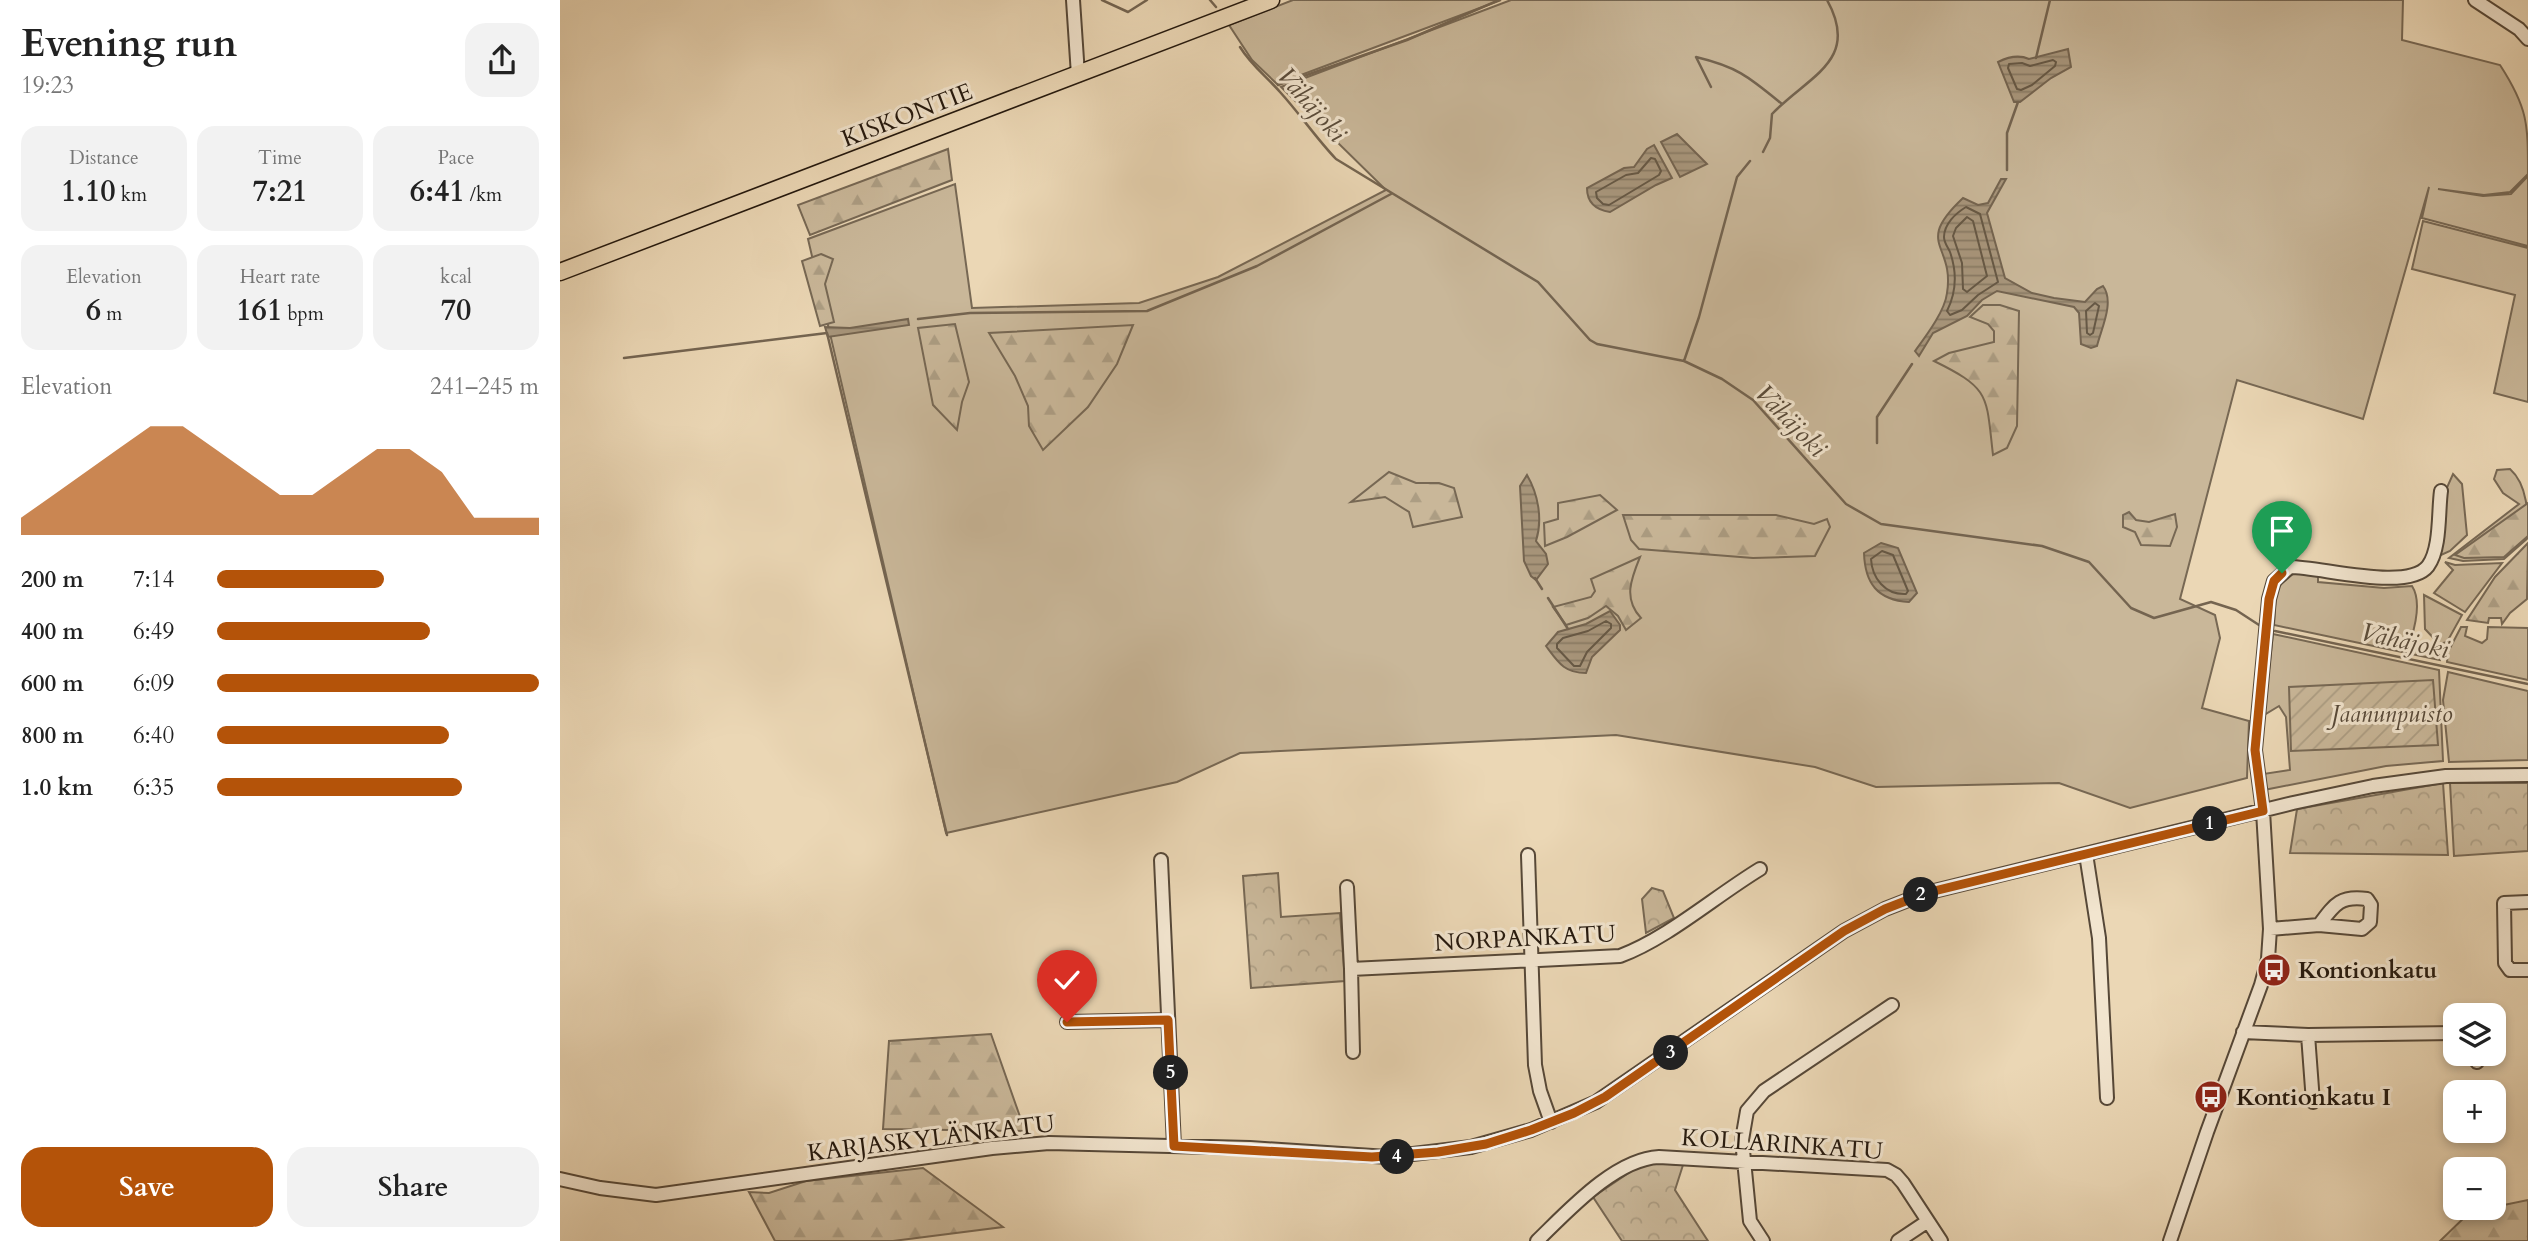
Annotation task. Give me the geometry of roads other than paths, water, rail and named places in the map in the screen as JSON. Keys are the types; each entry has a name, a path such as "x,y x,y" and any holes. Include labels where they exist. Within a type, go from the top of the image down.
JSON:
{"main road":[{"name":"KISKONTIE","path":"560,272 1271,0"}],"street":[{"path":"1073,0 1074,47 1078,75"},
{"path":"2475,0 2528,38"},
{"path":"2170,1241 2265,970 2270,929 2263,811 2255,750 2269,599 2274,581 2290,567 2382,579 2412,578 2429,565 2435,547 2441,491"},
{"name":"KARJASKYLÄNKATU","path":"560,1179 600,1188 656,1195 1004,1146 1049,1143 1174,1146 1388,1157 1471,1147 1551,1122 1605,1097 1844,931 1885,909 1926,893 2373,786 2446,776 2528,775"},
{"path":"2087,854 2099,938 2107,1098"},
{"path":"1528,855 1535,1065 1538,1084 1551,1122"},
{"path":"1161,860 1174,1146"},
{"name":"NORPANKATU","path":"1351,969 1620,956 1645,947 1723,891 1760,869"},
{"path":"1347,887 1353,1052"},
{"path":"2528,902 2504,903 2505,963 2510,970 2528,970"},
{"path":"2270,929 2319,925"},
{"path":"1763,1241 1750,1222 1742,1140 1747,1111 1764,1091 1892,1004"},
{"path":"1067,1022 1168,1020"},
{"path":"2244,1032 2308,1035 2443,1033"},
{"path":"2308,1035 2312,1102"},
{"name":"KOLLARINKATU","path":"1537,1241 1594,1189 1627,1164 1644,1158 1683,1157 1887,1170 1900,1180 1941,1241"},
{"path":"1898,1241 1928,1222"}],"water":[{"path":"2068,49 2071,67 2051,78 2020,102 2014,102 1998,62 2013,57 2029,59"},
{"path":"1677,134 1707,164 1680,177 1661,142"},
{"path":"1654,145 1672,178 1610,212 1594,205 1587,188 1624,168 1634,167 1647,149"},
{"path":"2001,179 2006,179 1987,213 2005,278 2032,293 2085,302 2103,286 2108,300 2097,346 2091,348 2081,344 2079,313 2074,307 1997,291 1982,300 1967,316 1933,333 1919,356 1915,351 1946,300 1948,276 1938,236 1941,226 1963,198 1978,205 1988,203"},
{"path":"908,319 909,325 828,337 825,327 850,328"},
{"path":"1527,475 1538,507 1536,541 1546,554 1548,564 1536,580 1524,561 1520,486"},
{"path":"1881,543 1898,548 1917,593 1909,602 1881,594 1870,581 1864,553"},
{"path":"1610,611 1620,625 1620,630 1592,657 1586,673 1567,669 1546,646 1558,632 1586,624"}],"waterway":[{"name":"Vähäjoki","path":"1102,0 1128,12 1147,0"},
{"name":"Vähäjoki","path":"1210,0 1216,7"},
{"path":"1278,85 1407,40 1499,0"},
{"path":"1763,152 1770,138 1772,114 1826,66 1834,53 1838,38 1836,21 1827,0"},
{"path":"2036,58 2050,0"},
{"name":"Vähäjoki","path":"1240,47 1336,159 1538,282 1590,340 1597,344 1684,361 1722,379 1753,400 1846,504 1881,524 2042,546 2089,562 2131,608 2154,618 2211,602 2236,610 2259,625"},
{"path":"1711,87 1696,57 1742,74 1782,104"},
{"path":"2007,170 2007,133 2018,102"},
{"path":"1684,361 1699,317 1737,177 1750,161"},
{"path":"918,319 970,313 1147,311 1257,266 1391,194"},
{"path":"624,358 827,333 947,835"},
{"path":"1877,443 1877,417 1912,364"},
{"path":"1535,578 1542,589"},
{"path":"1548,598 1568,629"},
{"name":"Vähäjoki","path":"2275,631 2528,684"}],"place":[{"name":"Kontionkatu","path":"2274,970"},
{"name":"Kontionkatu I","path":"2211,1097"}],"park label":[{"name":"Jaanunpuisto","path":"2392,714"}]}
